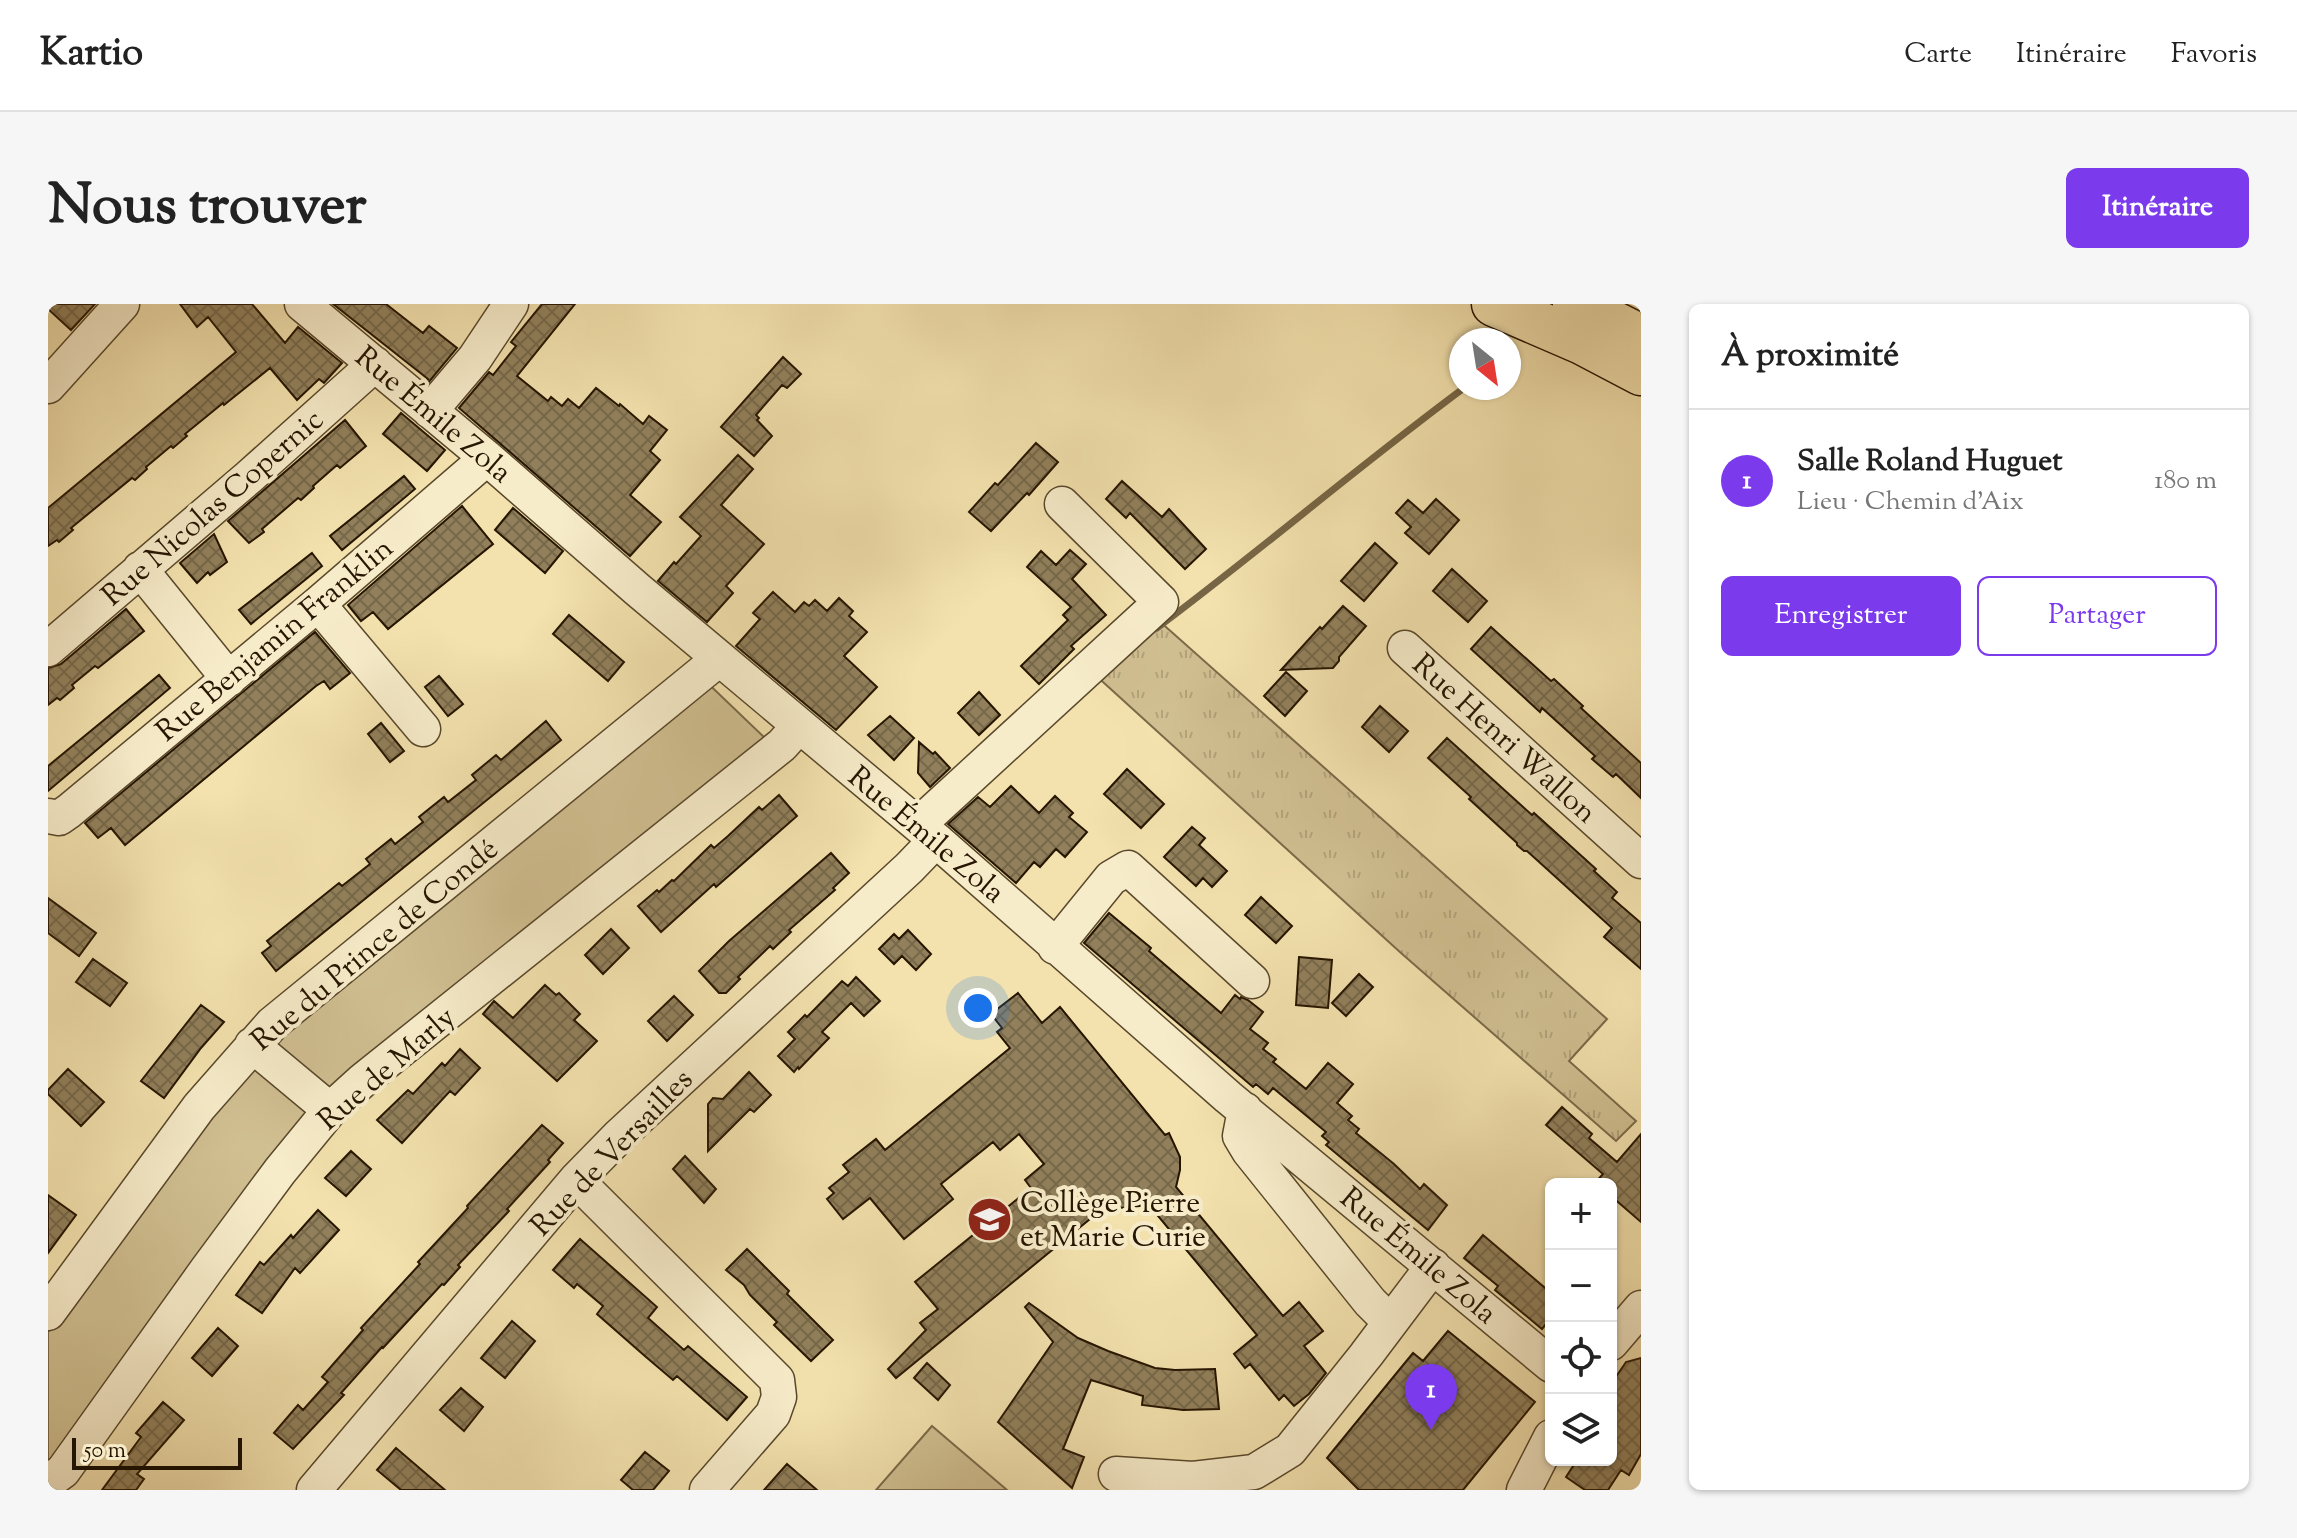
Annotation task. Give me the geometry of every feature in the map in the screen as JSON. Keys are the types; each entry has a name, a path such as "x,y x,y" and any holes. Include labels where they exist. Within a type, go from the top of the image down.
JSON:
{"highway":[{"path":"1494,304 1582,342 1641,373"},
{"path":"1575,304 1641,337"}],"street":[{"path":"48,386 122,304"},
{"name":"Rue Émile Zola","path":"302,304 1023,915 1055,947 1245,1110 1545,1360"},
{"path":"430,411 475,358 511,304"},
{"name":"Rue Nicolas Copernic","path":"48,649 375,364"},
{"name":"Rue Benjamin Franklin","path":"54,817 229,679 487,458"},
{"name":"Rue de Versailles","path":"322,1487 576,1180 620,1135 909,868 927,833 1161,602 1062,504"},
{"path":"140,569 229,679"},
{"path":"318,604 423,729"},
{"name":"Rue Henri Wallon","path":"1405,648 1641,861"},
{"name":"Rue du Prince de Condé","path":"48,1313 199,1107 252,1045 297,1002 719,659"},
{"name":"Rue de Marly","path":"48,1482 63,1471 206,1271 330,1110 362,1081 782,745 799,726"},
{"path":"1055,947 1111,878 1128,868 1252,981"},
{"path":"252,1045 330,1110"},
{"path":"1245,1110 1240,1136 1249,1151 1370,1302 1390,1322"},
{"path":"576,1180 777,1380 779,1397 773,1414 707,1490"},
{"path":"1116,1474 1193,1479 1254,1472 1290,1450 1433,1266"},
{"path":"1617,1336 1641,1308"},
{"path":"1524,1490 1545,1449"}],"green space":[{"path":"1157,619 1607,1019 1569,1061 1636,1121 1616,1141 1401,953 1092,672"},
{"path":"695,671 767,740 354,1079 48,1473 48,1332 268,1036"},
{"path":"932,1426 1007,1490 876,1490"}],"building":[{"path":"48,304 95,304 71,330 48,309"},
{"path":"180,304 252,304 285,343 298,327 342,363 324,383 319,379 297,400 270,368 185,434 187,436 146,467 135,480 132,478 71,528 73,530 59,542 57,540 48,546 48,508 236,352 208,317 197,327"},
{"path":"333,304 386,304 423,333 429,326 457,348 428,383 428,379"},
{"path":"542,304 575,304 517,376 548,401 551,397 562,406 568,399 579,408 596,388 643,424 649,416 667,430 650,451 660,460 630,495 661,522 630,556 459,408 489,372 493,375 516,346 511,342"},
{"path":"783,357 801,374 787,388 782,385 756,415 772,436 754,456 721,427"},
{"path":"401,413 445,450 427,471 383,434"},
{"path":"345,420 366,446 340,468 337,465 249,543 228,521"},
{"path":"1036,443 1058,462 991,531 969,512"},
{"path":"738,455 753,469 721,505 764,544 726,586 733,593 707,622 658,581 701,536 680,517"},
{"path":"404,476 415,489 342,550 330,536"},
{"path":"1122,481 1162,517 1169,509 1206,549 1185,569 1130,513 1126,518 1106,499"},
{"path":"1436,499 1459,520 1429,554 1405,533 1411,527 1396,513 1408,500 1423,513"},
{"path":"462,506 493,544 388,629 373,612 361,621 348,605"},
{"path":"513,508 563,551 545,573 495,530"},
{"path":"214,534 227,562 210,575 208,572 197,583 180,563"},
{"path":"1375,543 1397,563 1364,601 1341,581"},
{"path":"1070,550 1086,564 1072,579 1106,615 1071,646 1074,649 1039,684 1021,666 1068,620 1063,615 1071,607 1027,567 1041,551 1056,565"},
{"path":"312,553 322,566 251,624 239,610"},
{"path":"1452,569 1487,601 1468,622 1433,591"},
{"path":"773,592 795,612 804,602 809,606 815,600 827,611 839,598 853,611 849,616 867,632 844,656 877,687 836,730 736,646 760,619 753,613"},
{"path":"1343,606 1366,626 1333,668 1281,670 1320,627 1322,629"},
{"path":"126,609 144,631 98,668 95,666 60,700 57,698 48,705 48,668 61,664"},
{"path":"569,615 624,662 608,681 553,634"},
{"path":"1491,627 1551,681 1554,679 1641,763 1641,798 1616,774 1613,777 1592,759 1595,756 1542,708 1540,712 1471,649"},
{"path":"315,632 350,673 330,689 324,681 316,686 125,845 111,828 98,838 85,823"},
{"path":"1286,672 1307,691 1285,716 1264,696"},
{"path":"159,675 170,688 48,791 48,766"},
{"path":"439,676 463,704 448,716 425,687"},
{"path":"979,692 1000,715 979,735 958,713"},
{"path":"1380,706 1408,731 1389,752 1362,727"},
{"path":"890,716 914,738 894,760 868,735"},
{"path":"546,721 561,740 276,971 262,953 271,946 267,941 339,883 342,886 370,864 366,859 391,839 395,844 423,822 419,817 444,797 448,802 476,780 472,775 496,755 501,760"},
{"path":"381,723 404,751 390,762 368,734"},
{"path":"1447,738 1596,869 1594,871 1617,892 1612,898 1641,923 1641,969 1604,937 1612,928 1517,845 1428,758"},
{"path":"919,742 933,754 935,752 950,768 930,787 918,773"},
{"path":"1127,769 1164,804 1141,828 1104,794"},
{"path":"1011,786 1039,813 1055,796 1073,813 1069,817 1087,832 1065,857 1056,849 1040,867 1034,862 1016,883 948,824 978,797 990,807"},
{"path":"779,795 797,816 661,932 638,906 674,881 711,845 714,848 759,807 762,810"},
{"path":"1192,827 1205,838 1199,845 1227,871 1212,887 1203,878 1196,886 1164,857"},
{"path":"831,853 849,873 773,949 770,946 738,977 740,979 726,993 719,993 699,971"},
{"path":"1261,897 1292,926 1276,943 1245,915"},
{"path":"48,898 96,933 79,956 48,933"},
{"path":"1109,913 1221,1013 1235,995 1248,1000 1263,1012 1250,1029 1268,1043 1263,1049 1276,1059 1273,1062 1306,1089 1328,1063 1353,1084 1337,1103 1352,1116 1348,1120 1359,1129 1356,1133 1420,1189 1424,1184 1447,1205 1428,1230 1326,1145 1329,1142 1322,1136 1326,1132 1273,1088 1268,1094 1256,1084 1253,1087 1084,943"},
{"path":"611,929 629,948 603,974 585,955"},
{"path":"908,930 931,954 916,970 902,956 894,964 879,949 894,934 899,939"},
{"path":"1299,957 1332,960 1328,1008 1296,1005"},
{"path":"93,959 127,983 110,1006 76,982"},
{"path":"1359,974 1373,987 1346,1016 1332,1003"},
{"path":"856,977 880,1001 864,1016 851,1003 822,1032 829,1038 794,1072 778,1056 795,1039 788,1032 842,981 848,986"},
{"path":"545,985 556,995 559,993 580,1014 574,1020 597,1041 557,1081 483,1014 494,1001 513,1018"},
{"path":"1018,993 1042,1023 1060,1007 1165,1135 1169,1133 1180,1157 1176,1187 1283,1316 1299,1302 1323,1331 1304,1346 1326,1373 1309,1394 1294,1406 1284,1395 1279,1400 1250,1364 1245,1368 1234,1354 1257,1335 1149,1205 1101,1210 896,1378 888,1369 926,1330 920,1323 938,1309 915,1282 1031,1188 1025,1180 1044,1164 1019,1134 1000,1150 993,1142 941,1184 953,1199 904,1239 870,1198 843,1219 827,1199 834,1193 829,1188 849,1172 843,1165 876,1139 885,1150 1010,1048 997,1032 1002,1028 991,1014"},
{"path":"674,996 693,1015 667,1041 648,1021"},
{"path":"201,1005 224,1022 164,1098 141,1081"},
{"path":"460,1049 480,1068 455,1095 450,1091 402,1143 377,1120 408,1090 413,1094"},
{"path":"68,1069 104,1102 81,1126 48,1094 48,1090"},
{"path":"749,1072 771,1095 754,1112 750,1109 708,1151 708,1104 713,1098 723,1099"},
{"path":"1562,1107 1592,1134 1589,1138 1617,1162 1641,1134 1641,1222 1617,1201 1617,1178 1599,1178 1603,1174 1546,1125"},
{"path":"542,1125 563,1143 548,1160 550,1162 458,1265 460,1267 444,1285 382,1347 341,1393 344,1395 293,1449 274,1433 298,1405 303,1410 328,1382 322,1377 363,1330 361,1328"},
{"path":"351,1151 371,1169 346,1196 325,1178"},
{"path":"685,1156 716,1189 704,1203 673,1169"},
{"path":"48,1195 76,1215 48,1253"},
{"path":"318,1210 339,1230 300,1273 295,1268 262,1313 236,1295 260,1262 264,1265"},
{"path":"1483,1235 1545,1288 1545,1325 1542,1329 1495,1290 1498,1286 1464,1258"},
{"path":"580,1239 657,1307 648,1318 684,1350 688,1346 747,1397 727,1420 677,1376 673,1380 597,1314 603,1306 577,1284 574,1288 553,1270"},
{"path":"747,1249 833,1340 811,1361 774,1325 777,1322 744,1285 726,1270"},
{"path":"1029,1303 1078,1338 1155,1368 1215,1369 1219,1409 1183,1410 1142,1405 1143,1396 1091,1380 1063,1449 1084,1457 1072,1488 998,1422 1053,1342 1025,1307"},
{"path":"512,1321 535,1341 505,1378 481,1358"},
{"path":"218,1328 238,1346 212,1376 192,1358"},
{"path":"1448,1331 1535,1402 1463,1490 1359,1490 1327,1458 1413,1353 1423,1361"},
{"path":"1641,1358 1641,1454 1629,1475 1621,1470 1608,1490 1585,1490 1566,1477 1573,1466 1617,1466 1617,1375 1626,1362"},
{"path":"927,1363 950,1385 938,1400 914,1378"},
{"path":"461,1388 483,1407 464,1431 440,1410"},
{"path":"163,1402 184,1420 137,1474 144,1479 136,1490 102,1490 141,1437 136,1433"},
{"path":"396,1448 445,1490 401,1490 377,1470"},
{"path":"645,1452 669,1471 653,1490 633,1490 621,1480"},
{"path":"787,1464 817,1490 764,1490"}],"waterway":[{"path":"1157,628 1449,399"}],"place":[{"name":"Collège Pierre et Marie Curie","path":"989,1219"},
{"name":"Salle Roland Huguet","path":"1431,1430"}]}
